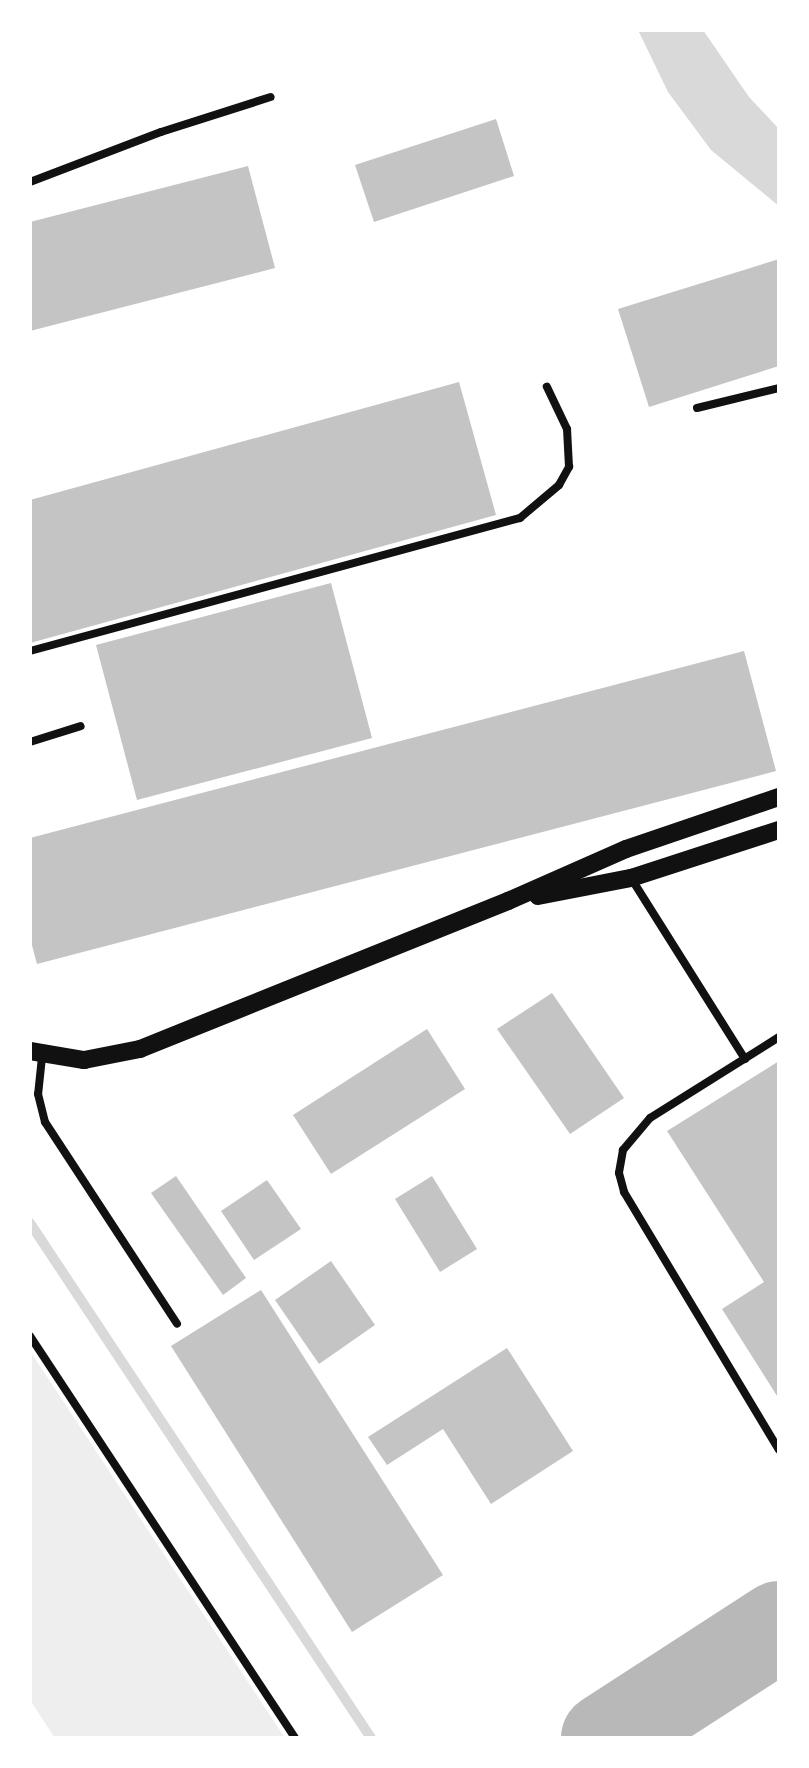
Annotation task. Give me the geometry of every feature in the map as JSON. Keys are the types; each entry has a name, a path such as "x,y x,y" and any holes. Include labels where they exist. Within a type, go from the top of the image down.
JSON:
{"street":[{"path":"36,1054 84,1060 140,1049 508,901 626,849 779,797"},
{"path":"508,901 632,878 779,830"}],"lane":[{"path":"30,182 160,132 272,97"},
{"path":"30,651 520,518 558,485 569,467 567,429 547,387"},
{"path":"697,408 779,388"},
{"path":"30,742 80,726"},
{"path":"632,878 746,1058"},
{"path":"779,1037 650,1118 622,1150 620,1174 624,1192 779,1450"},
{"path":"36,1054 38,1094 45,1122 178,1324"},
{"path":"30,1336 295,1738"}],"shaded area":[{"path":"638,30 703,30 749,97 779,129 779,206 711,150 668,92"},
{"path":"30,1351 285,1738 55,1738 30,1700"}],"building":[{"path":"496,119 514,176 374,222 355,165"},
{"path":"248,166 275,268 30,331 30,222"},
{"path":"779,259 779,366 649,407 618,309"},
{"path":"459,382 496,515 30,643 30,500"},
{"path":"331,583 372,738 137,800 96,645"},
{"path":"744,651 776,771 37,964 30,938 30,838"},
{"path":"552,993 624,1098 570,1134 497,1029"},
{"path":"427,1029 465,1089 331,1174 293,1115"},
{"path":"779,1061 779,1399 722,1309 764,1282 667,1131"},
{"path":"176,1176 246,1278 223,1295 151,1193"},
{"path":"432,1176 477,1249 440,1272 395,1199"},
{"path":"267,1180 301,1229 254,1260 221,1211"},
{"path":"331,1261 375,1325 319,1364 275,1300"},
{"path":"261,1290 443,1575 352,1632 171,1346"},
{"path":"507,1348 573,1451 491,1504 443,1429 387,1465 368,1437"}],"waterway":[{"path":"30,1223 371,1738"}],"taxiway":[{"path":"606,1738 779,1626"}]}
